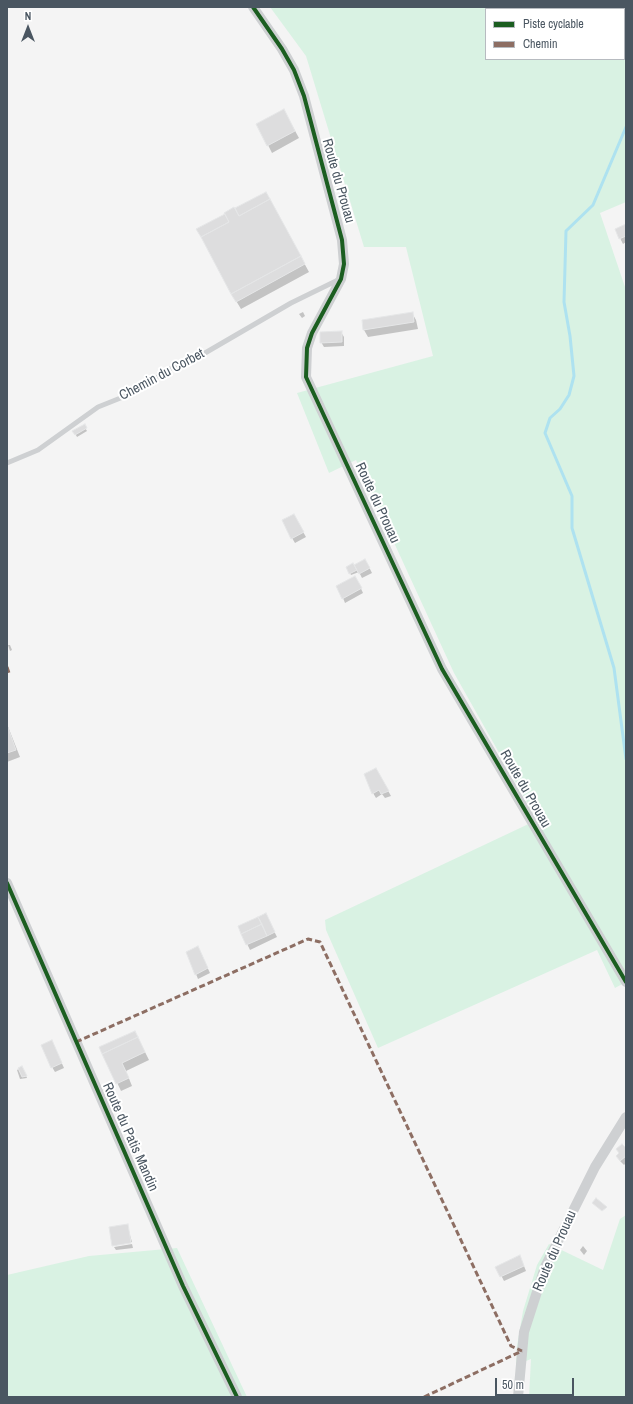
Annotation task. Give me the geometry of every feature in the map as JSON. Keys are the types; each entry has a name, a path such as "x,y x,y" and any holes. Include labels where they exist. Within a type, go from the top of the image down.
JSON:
{"street":[{"name":"Route du Prouau","path":"253,7 288,59 304,96 342,240 344,264 341,279 312,333 307,348 306,377 442,670 626,982"},
{"name":"Route du Patis Mandin","path":"7,883 184,1286 237,1397"},
{"name":"Route du Prouau","path":"518,1397 524,1332 545,1267 595,1167 626,1117"}],"lane":[{"name":"Chemin du Corbet","path":"7,462 38,450 98,407 133,393 176,365 205,353 291,303 341,279"}],"green space":[{"path":"270,7 626,7 626,202 600,213 626,290 626,982 615,988 597,950 378,1048 326,930 325,920 537,820 454,673 356,460 329,473 297,393 433,356 406,247 364,247 306,56"},
{"path":"626,1215 626,1397 529,1397 531,1359 516,1365 517,1346 523,1311 537,1265 549,1244 603,1270 620,1219"},
{"path":"177,1248 247,1397 7,1397 7,1275 89,1256"}],"building":[{"path":"284,109 295,131 267,146 256,124"},
{"path":"266,192 270,199 239,216 235,208"},
{"path":"270,199 301,256 231,294 201,237 229,222 224,213 234,207 239,216"},
{"path":"225,214 229,222 201,237 196,229"},
{"path":"626,224 626,236 619,239 615,229"},
{"path":"301,256 305,264 236,302 231,294"},
{"path":"413,312 414,322 363,330 362,320"},
{"path":"342,331 342,342 320,343 320,332"},
{"path":"85,424 87,428 75,435 72,431"},
{"path":"294,514 304,532 291,539 282,520"},
{"path":"365,559 370,568 359,574 354,565"},
{"path":"353,563 357,570 349,574 346,567"},
{"path":"355,576 362,588 342,599 336,586"},
{"path":"7,725 16,750 7,753"},
{"path":"376,768 389,791 381,794 379,790 372,794 364,774"},
{"path":"266,913 275,932 267,936 258,917"},
{"path":"258,917 262,924 241,934 238,926"},
{"path":"262,924 267,936 246,945 241,934"},
{"path":"198,946 208,968 195,975 186,952"},
{"path":"135,1031 138,1037 102,1054 99,1047"},
{"path":"138,1037 145,1052 122,1063 129,1078 116,1084 102,1054"},
{"path":"52,1040 62,1063 51,1068 41,1045"},
{"path":"22,1066 27,1076 22,1077 18,1068"},
{"path":"622,1144 626,1148 626,1156 620,1161 616,1156 619,1153 616,1149"},
{"path":"596,1198 607,1207 602,1211 592,1203"},
{"path":"128,1224 131,1243 112,1246 109,1227"},
{"path":"520,1255 524,1266 500,1277 495,1267"}],"waterway":[{"path":"626,127 593,205 566,231 564,302 570,336 574,376 569,395 560,409 550,418 545,433 572,496 572,528 614,668 626,759"}],"marked path":[{"path":"7,667 9,673"},
{"path":"76,1042 308,939 320,942 511,1346 522,1351"},
{"path":"424,1397 522,1351"}],"cycle path":[{"path":"253,7 282,49 294,70 304,96 342,240 344,264 341,279 312,333 307,348 306,377 442,669 626,982"},
{"path":"7,883 183,1286 237,1397"}]}
